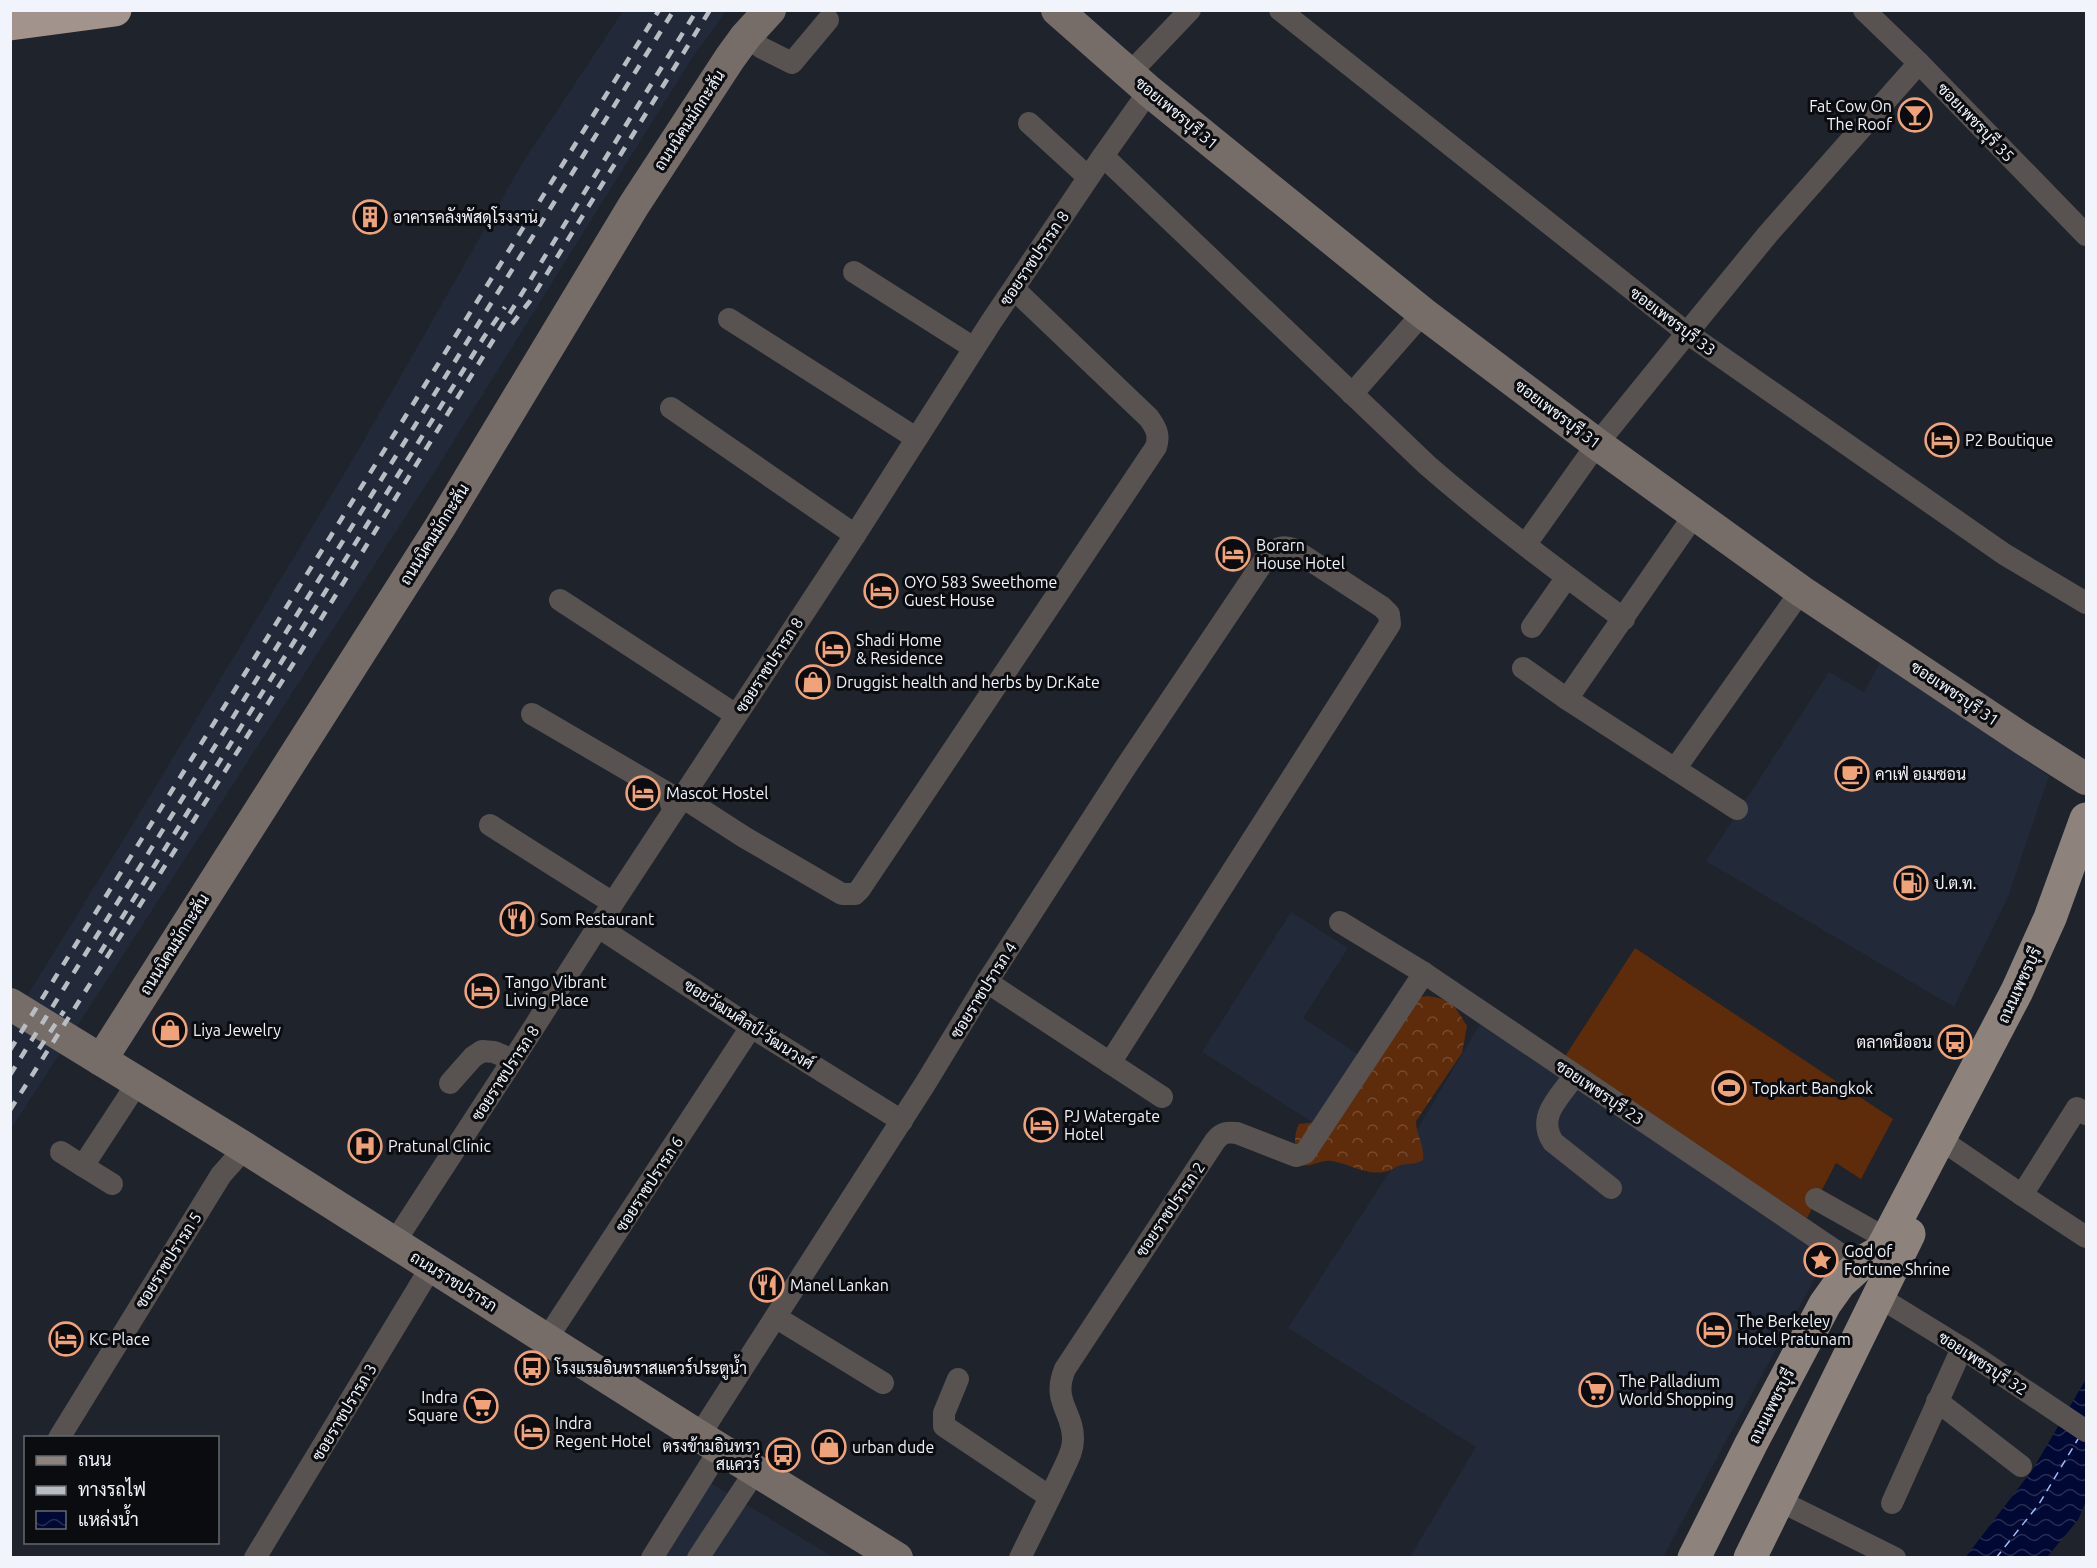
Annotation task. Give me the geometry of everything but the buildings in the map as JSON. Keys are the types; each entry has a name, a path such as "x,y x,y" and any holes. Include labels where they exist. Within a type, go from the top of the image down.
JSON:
{"highway":[{"path":"10,24 115,10"}],"main road":[{"name":"ถนนเพชรบุรี","path":"1694,1557 1767,1413 1826,1304 1840,1283 1858,1266 1880,1252 1939,1142 2033,956 2050,918 2086,819"},
{"name":"ถนนเพชรบุรี","path":"1750,1557 1923,1204 1937,1171 1940,1156 1939,1142"}],"street":[{"name":"ถนนนิคมมักกะสัน","path":"94,1055 116,1009 223,833 503,389 679,103 732,23 744,23 770,10"},
{"name":"ซอยเพชรบุรี 31","path":"1058,10 1140,82 1424,313 1597,444 1801,591 2086,779"},
{"name":"ซอยราชปรารภ 8","path":"394,1243 597,926 1102,156 1140,82 1190,10"},
{"name":"ซอยเพชรบุรี 33","path":"1280,10 1687,333 2004,554 2086,603"},
{"name":"ซอยเพชรบุรี 35","path":"1864,10 1919,63 2086,235"},
{"path":"744,23 762,48 792,63 828,20"},
{"path":"1526,544 1597,444 1687,333 1768,234 1919,63"},
{"path":"1029,123 1088,177"},
{"path":"1102,156 1352,394 1461,494 1624,619"},
{"path":"855,272 974,348"},
{"path":"532,714 669,794 671,804 679,802 842,894 855,894 1156,447 1159,438 1149,418 1014,289"},
{"path":"1352,394 1424,313"},
{"path":"729,319 916,438"},
{"path":"671,408 855,535"},
{"path":"1567,699 1695,514"},
{"name":"ซอยราชปรารภ 4","path":"652,1557 777,1318 987,982 1138,749 1268,555 1274,550 1286,547 1293,549 1382,607 1389,614 1390,624 1110,1063"},
{"path":"1532,627 1567,577"},
{"path":"1675,769 1801,591"},
{"path":"560,600 736,715"},
{"path":"1523,668 1737,809"},
{"path":"490,825 613,903"},
{"name":"ซอยเพชรบุรี 23","path":"1340,922 1424,973 1858,1266"},
{"name":"ซอยวัฒนศิลป์-วัฒนวงศ์","path":"597,926 751,1027 902,1121"},
{"name":"ซอยราชปรารภ 2","path":"1020,1557 1072,1448 1074,1438 1060,1398 1060,1381 1065,1370 1099,1314 1215,1141 1221,1134 1227,1132 1296,1156 1305,1153 1424,973"},
{"path":"987,982 1162,1097"},
{"name":"ถนนราชปรารภ","path":"10,1004 245,1148 710,1443 897,1557"},
{"name":"ซอยราชปรารภ 6","path":"546,1340 751,1027"},
{"path":"450,1083 473,1057 482,1051 494,1052 513,1060"},
{"path":"1575,1075 1550,1112 1546,1122 1547,1132 1553,1142 1611,1188"},
{"path":"83,1166 138,1082"},
{"path":"2022,1195 2077,1108 2086,1114"},
{"path":"1939,1142 2086,1237"},
{"name":"ซอยราชปรารภ 5","path":"60,1436 221,1175 245,1148"},
{"path":"61,1152 112,1184"},
{"path":"1816,1199 1887,1239"},
{"name":"ซอยราชปรารภ 3","path":"255,1557 431,1267"},
{"name":"ซอยเพชรบุรี 32","path":"1879,1297 1962,1348 2086,1431"},
{"path":"777,1318 883,1383"},
{"path":"1892,1503 1962,1348"},
{"path":"958,1379 944,1413 944,1426 1050,1497"},
{"path":"1937,1401 2021,1466"},
{"path":"698,1557 756,1470"},
{"path":"1778,1500 1895,1557"}],"shaded area":[{"path":"623,11 726,11 692,58 435,471 11,1129 11,1022 359,449 523,162"},
{"path":"1881,661 2049,776 2008,897 1954,1007 1706,861 1829,672 1864,692"},
{"path":"1291,912 1348,948 1303,1018 1361,1056 1317,1125 1202,1052"},
{"path":"1483,1019 1828,1254 1663,1557 1410,1557 1476,1447 1288,1328 1418,1128"},
{"path":"711,1483 833,1557 663,1558"}],"green space":[{"name":"Topkart Bangkok","path":"1635,948 1893,1119 1861,1179 1836,1163 1807,1218 1564,1058"},
{"path":"1428,996 1443,999 1452,1005 1467,1026 1462,1053 1416,1121 1423,1160 1380,1172 1366,1171 1332,1161 1300,1165 1296,1156 1295,1144 1299,1124 1315,1122 1415,998"}],"water":[{"path":"2086,1379 2086,1501 2078,1520 2047,1557 1965,1558 2033,1469"}],"ferry route":[{"path":"1996,1558 2039,1504 2078,1439"}],"railway":[{"path":"10,1050 659,10"},
{"path":"10,1075 674,10"},
{"path":"10,1110 300,653 697,10"},
{"path":"512,324 530,301 710,10"},
{"path":"100,953 484,337 505,307"},
{"path":"39,1049 64,1011"}],"place":[{"name":"Fat Cow On The Roof","path":"1915,115"},
{"name":"อาคารคลังพัสดุโรงงาน","path":"370,217"},
{"name":"P2 Boutique","path":"1942,440"},
{"name":"Borarn House Hotel","path":"1233,554"},
{"name":"OYO 583 Sweethome Guest House","path":"881,591"},
{"name":"Shadi Home & Residence","path":"833,649"},
{"name":"Druggist health and herbs by Dr.Kate","path":"813,682"},
{"name":"คาเฟ่ อเมซอน","path":"1852,774"},
{"name":"Mascot Hostel","path":"643,793"},
{"name":"ป.ต.ท.","path":"1911,883"},
{"name":"Som Restaurant","path":"517,919"},
{"name":"Tango Vibrant Living Place","path":"482,991"},
{"name":"Liya Jewelry","path":"170,1030"},
{"name":"ตลาดนีออน","path":"1955,1042"},
{"name":"Topkart Bangkok","path":"1729,1088"},
{"name":"PJ Watergate Hotel","path":"1041,1125"},
{"name":"Pratunal Clinic","path":"365,1146"},
{"name":"God of Fortune Shrine","path":"1821,1260"},
{"name":"Manel Lankan","path":"767,1285"},
{"name":"The Berkeley Hotel Pratunam","path":"1714,1330"},
{"name":"KC Place","path":"66,1339"},
{"name":"โรงแรมอินทราสแควร์ประตูน้ำ","path":"532,1368"},
{"name":"The Palladium World Shopping","path":"1596,1390"},
{"name":"Indra Square","path":"481,1406"},
{"name":"Indra Regent Hotel","path":"532,1432"},
{"name":"urban dude","path":"829,1447"},
{"name":"ตรงข้ามอินทรา สแควร์","path":"783,1455"}]}
